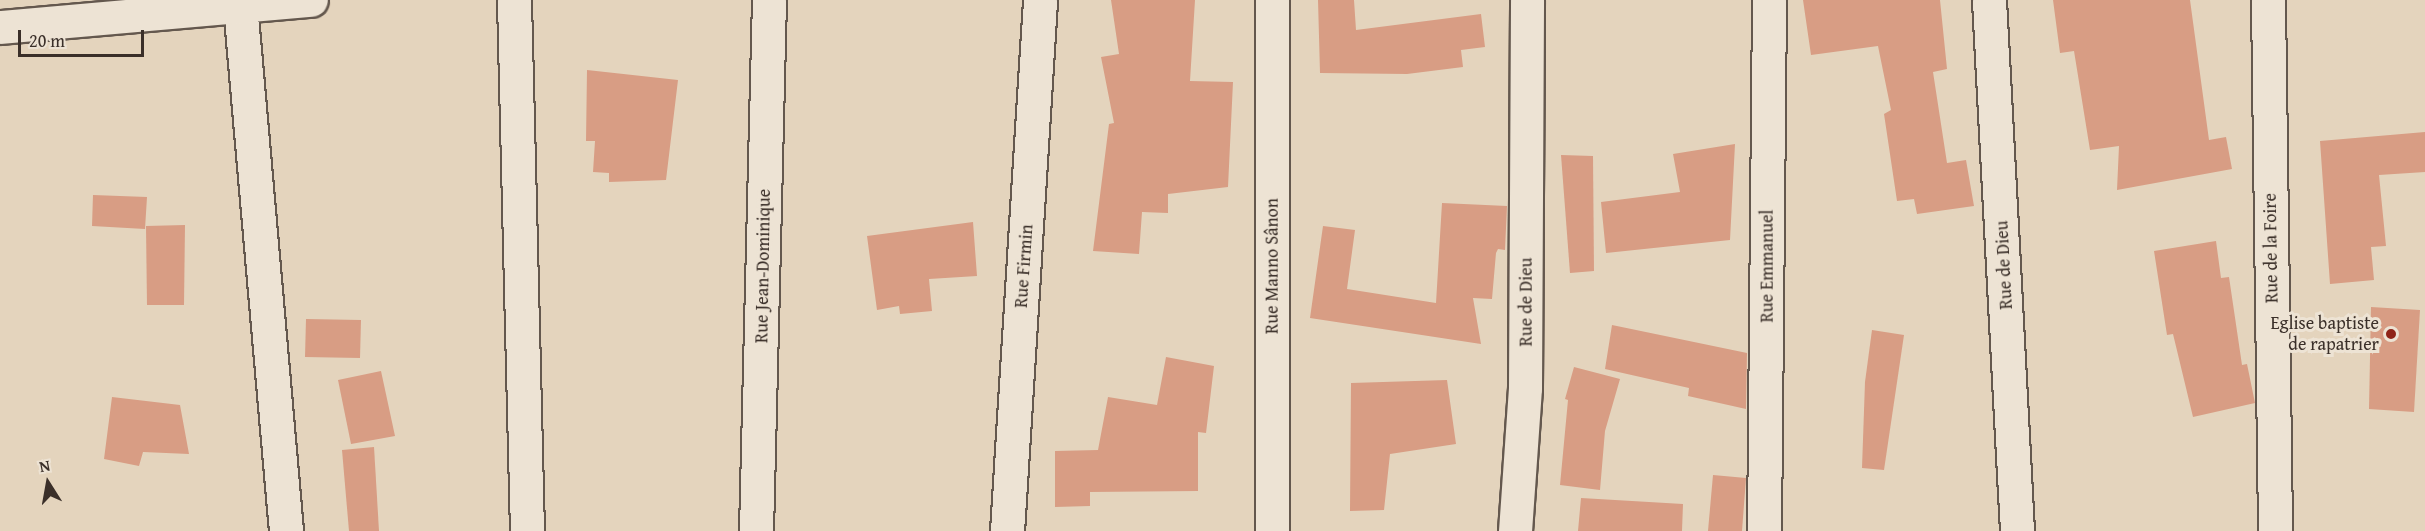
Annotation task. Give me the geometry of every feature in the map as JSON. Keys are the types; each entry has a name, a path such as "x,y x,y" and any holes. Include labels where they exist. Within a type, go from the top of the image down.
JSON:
{"street":[{"path":"0,27 311,0"},
{"path":"514,0 527,531"},
{"name":"Rue Jean-Dominique","path":"756,531 769,0"},
{"name":"Rue Firmin","path":"1007,531 1040,0"},
{"name":"Rue Manno Sânon","path":"1272,0 1272,531"},
{"name":"Rue de Dieu","path":"1515,531 1525,388 1527,0"},
{"name":"Rue Emmanuel","path":"1764,531 1769,0"},
{"name":"Rue de Dieu","path":"1989,0 2017,531"},
{"name":"Rue de la Foire","path":"2268,0 2275,531"},
{"path":"240,5 286,531"}],"building":[{"path":"1111,0 1195,0 1190,81 1233,82 1228,187 1168,194 1168,213 1142,212 1139,254 1093,251 1109,124 1114,123 1101,57 1119,54"},
{"path":"1318,0 1354,0 1356,30 1481,14 1485,47 1461,50 1463,67 1407,74 1320,73"},
{"path":"1803,0 1940,0 1947,69 1933,72 1947,163 1966,160 1974,206 1917,214 1914,199 1897,201 1884,114 1891,110 1878,46 1811,55"},
{"path":"2053,0 2190,0 2209,140 2226,137 2232,169 2117,190 2119,146 2090,150 2074,51 2060,53"},
{"path":"587,70 678,80 666,180 609,182 609,173 593,172 595,141 586,141"},
{"path":"2425,132 2425,172 2379,175 2386,246 2371,247 2374,280 2330,284 2320,141"},
{"path":"1735,144 1730,240 1606,253 1601,202 1680,192 1673,154"},
{"path":"1561,155 1593,156 1594,271 1570,273"},
{"path":"93,195 147,197 145,229 92,226"},
{"path":"1442,203 1507,206 1505,250 1498,249 1496,253 1492,299 1473,298 1481,344 1310,318 1323,226 1355,230 1347,289 1436,303"},
{"path":"973,222 977,276 929,279 932,311 900,314 899,306 877,310 867,236"},
{"path":"185,225 184,305 147,305 146,226"},
{"path":"2216,241 2221,278 2229,277 2242,365 2247,364 2255,403 2193,417 2173,334 2167,335 2154,251"},
{"path":"2371,307 2420,310 2414,412 2369,409"},
{"path":"306,319 361,320 360,358 305,357"},
{"path":"1612,325 1747,353 1746,409 1688,396 1689,388 1605,369"},
{"path":"1872,330 1904,335 1884,470 1862,468 1865,382"},
{"path":"1166,357 1214,366 1206,433 1198,432 1198,491 1090,492 1090,506 1055,507 1055,451 1098,450 1108,397 1157,405"},
{"path":"1574,367 1620,379 1605,431 1600,490 1560,485 1568,400 1565,399"},
{"path":"381,371 395,436 351,444 338,380"},
{"path":"1447,380 1456,444 1390,454 1384,510 1350,511 1351,383"},
{"path":"112,397 180,405 189,454 143,452 139,466 104,459"},
{"path":"374,447 379,531 349,531 342,450"},
{"path":"1713,475 1746,478 1742,531 1708,531"},
{"path":"1581,498 1683,504 1682,531 1578,531"}],"place":[{"name":"Eglise baptiste de rapatrier","path":"2391,334"}]}
